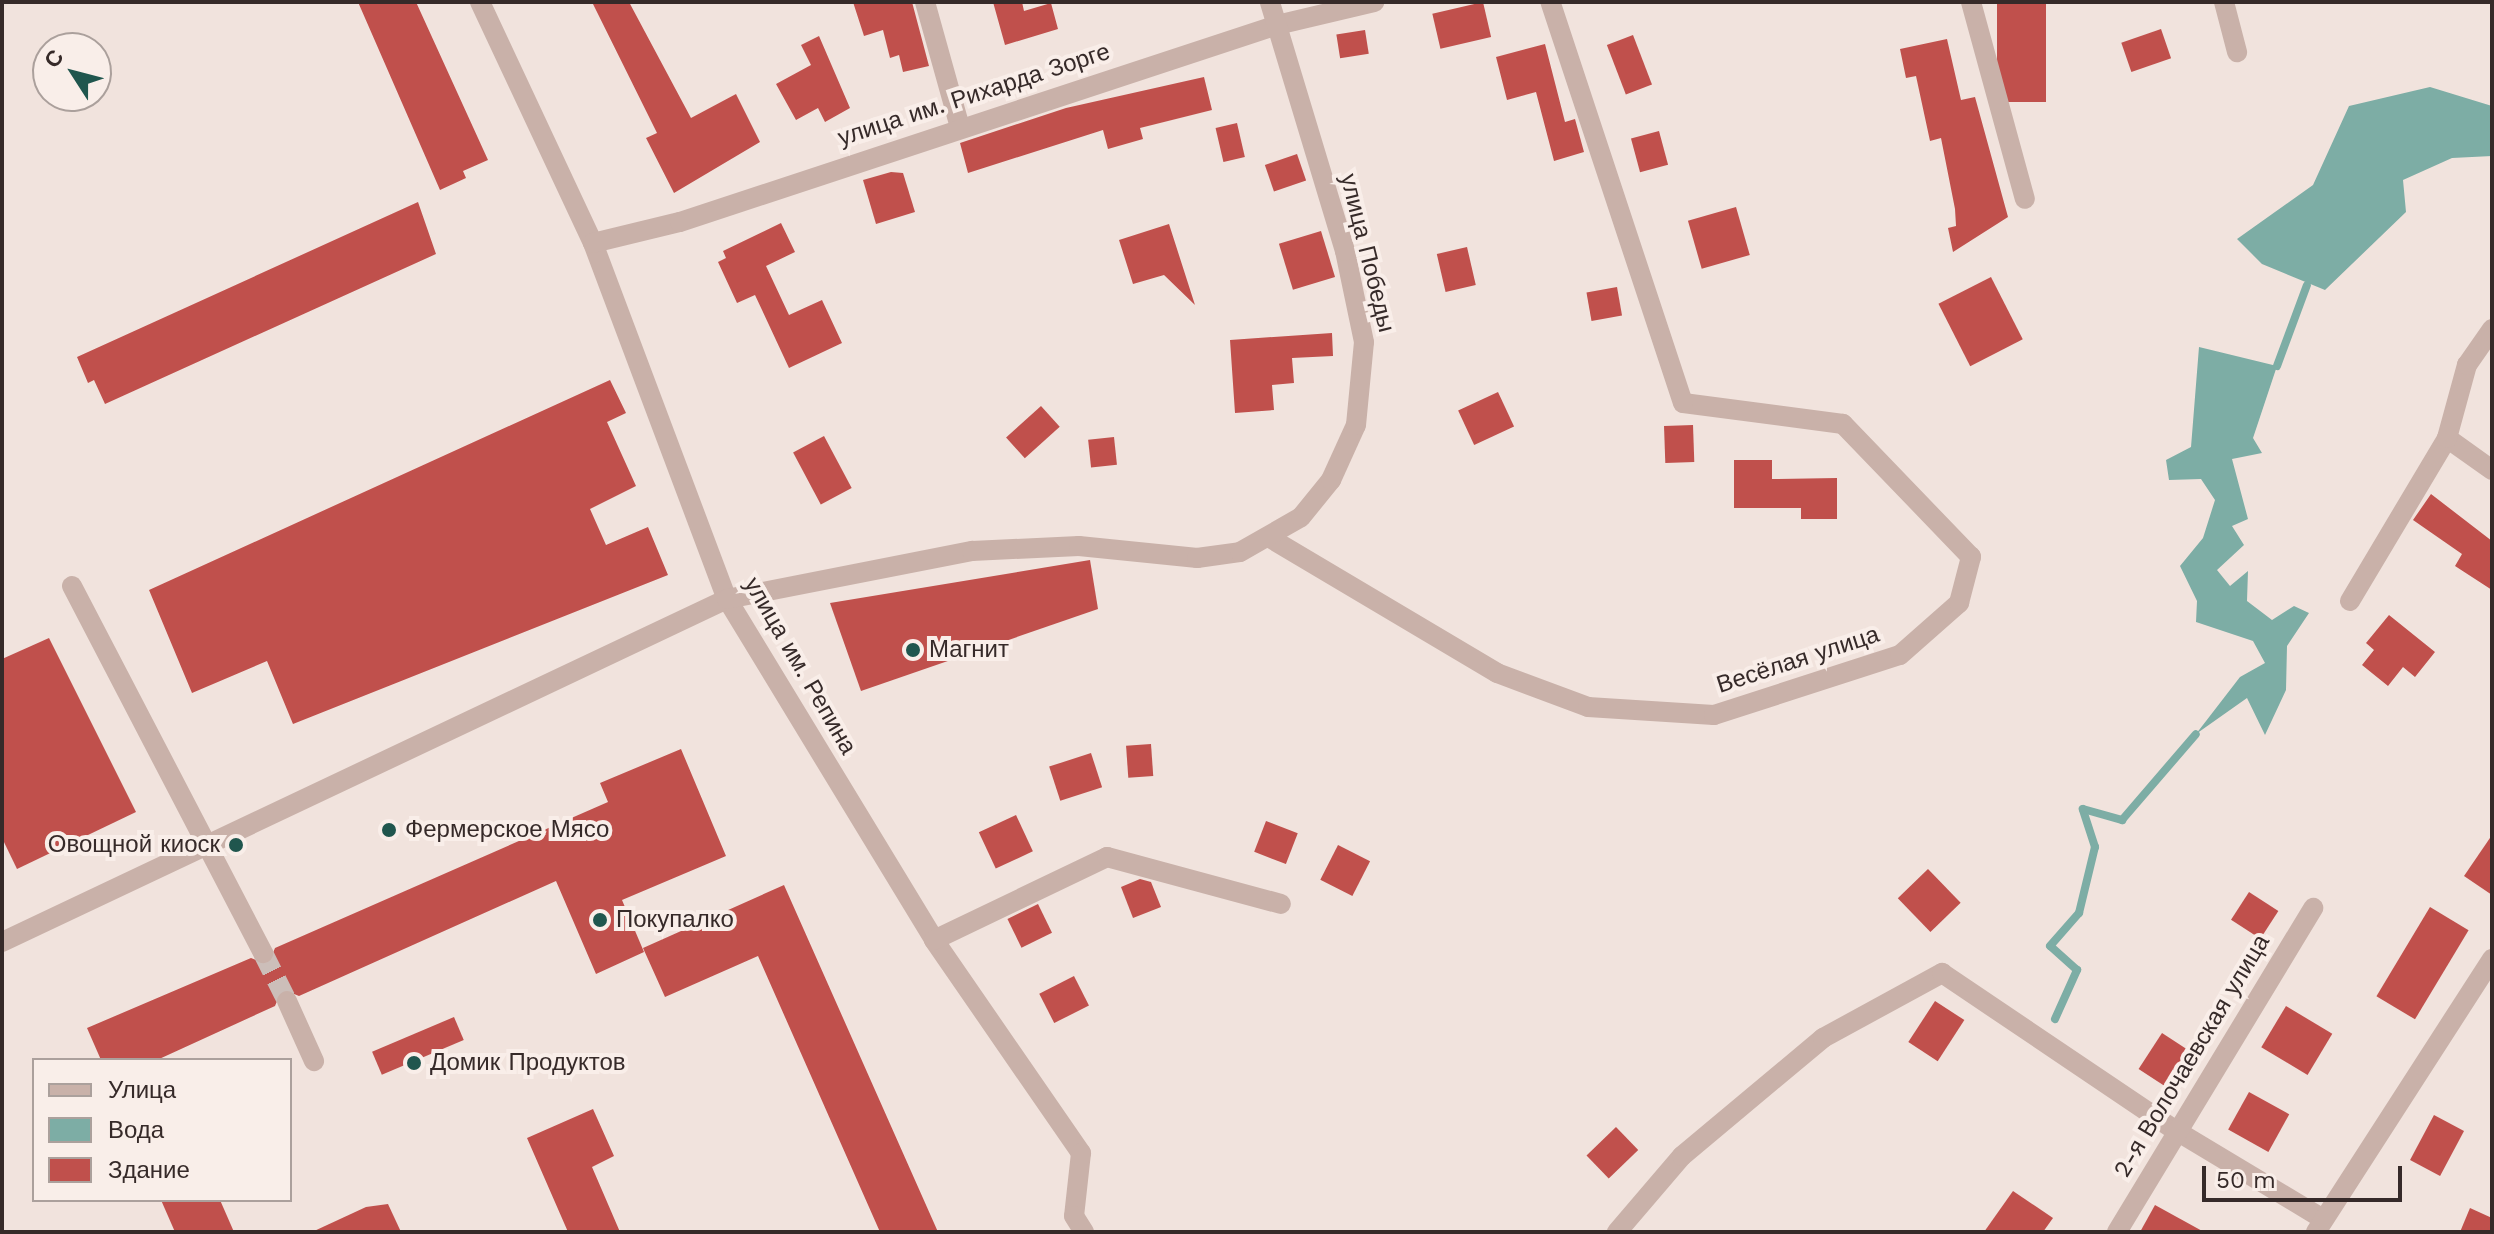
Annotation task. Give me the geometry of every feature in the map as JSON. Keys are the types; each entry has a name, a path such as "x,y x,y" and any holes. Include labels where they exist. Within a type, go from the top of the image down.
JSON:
{"street":[{"name":"улица им. Репина","path":"480,2 593,243 727,599 934,940 1081,1153 1074,1216 1084,1232"},
{"path":"925,2 959,124"},
{"name":"улица Победы","path":"2,942 206,842 727,599 972,551 1079,546 1197,558 1270,538 1301,517 1331,480 1356,425 1364,342 1345,251 1270,2"},
{"name":"улица им. Рихарда Зорге","path":"593,243 680,222 959,124 1277,25 1374,2"},
{"name":"Весёлая улица","path":"1270,538 1497,673 1588,707 1714,715 1900,655 1959,603 1971,557 1843,424 1683,403 1550,2"},
{"path":"1971,2 2025,199"},
{"path":"2224,2 2237,52"},
{"path":"2350,601 2447,438 2467,365 2492,329"},
{"path":"2447,438 2492,470"},
{"path":"72,586 263,953"},
{"path":"934,940 1107,857 1281,904"},
{"name":"2-я Волочаевская улица","path":"2117,1232 2175,1130 2313,908"},
{"path":"1617,1232 1682,1156 1823,1038 1942,973 2319,1226 2492,959"},
{"path":"287,1001 314,1061"}],"water":[{"path":"2430,87 2492,106 2492,156 2452,158 2403,180 2406,212 2325,290 2262,264 2237,239 2313,185 2349,106"},
{"path":"2199,347 2277,366 2253,438 2262,453 2232,459 2248,519 2232,526 2244,545 2217,570 2230,586 2248,571 2247,601 2272,620 2294,606 2309,613 2287,646 2286,690 2265,735 2247,698 2196,734 2240,677 2265,663 2253,641 2196,622 2197,601 2180,566 2203,538 2215,500 2201,479 2169,480 2166,460 2191,447"}],"building":[{"path":"358,2 416,2 488,160 463,171 466,178 440,190"},
{"path":"592,2 629,2 691,118 736,94 760,142 674,193 646,138 657,133"},
{"path":"853,2 912,2 929,66 903,72 899,55 890,58 883,30 864,36"},
{"path":"993,2 1022,2 1024,11 1051,3 1058,29 1005,45"},
{"path":"1483,2 1491,37 1440,49 1432,14"},
{"path":"1997,2 2046,2 2046,102 1997,102"},
{"path":"2161,29 2171,58 2131,72 2121,43"},
{"path":"1365,30 1369,54 1340,58 1336,35"},
{"path":"1633,35 1652,84 1626,95 1607,45"},
{"path":"819,36 850,108 825,122 818,108 796,120 776,84 811,65 801,45"},
{"path":"1947,39 1961,100 1975,97 2008,217 1953,252 1948,228 1956,226 1955,209 1941,138 1930,141 1916,76 1906,78 1900,49"},
{"path":"1545,44 1565,122 1575,119 1584,152 1554,161 1536,92 1507,100 1496,57"},
{"path":"1204,77 1212,110 1140,128 1143,139 1108,149 1103,130 968,173 960,143 1066,108"},
{"path":"1237,123 1245,157 1223,162 1216,128"},
{"path":"1659,131 1668,165 1640,172 1631,139"},
{"path":"1297,154 1306,180 1274,192 1265,165"},
{"path":"891,172 903,173 915,212 876,224 863,180"},
{"path":"418,202 436,254 105,404 94,380 88,383 77,357"},
{"path":"1736,207 1750,255 1702,269 1688,221"},
{"path":"781,223 795,252 766,266 789,315 822,300 842,343 789,368 755,295 737,303 718,262 726,258 723,251"},
{"path":"1169,224 1195,305 1164,275 1133,284 1119,240"},
{"path":"1321,231 1335,277 1293,290 1279,244"},
{"path":"1467,247 1476,285 1446,292 1437,254"},
{"path":"1991,277 2023,339 1970,366 1938,304"},
{"path":"1617,287 1622,316 1592,321 1586,292"},
{"path":"1332,333 1333,356 1292,358 1294,383 1272,385 1274,410 1235,413 1230,340"},
{"path":"610,380 626,413 607,422 636,486 590,509 606,545 648,527 668,575 293,724 267,661 192,693 149,590"},
{"path":"1498,392 1514,426 1474,445 1458,411"},
{"path":"1041,406 1060,427 1025,458 1006,437"},
{"path":"1693,425 1694,462 1665,463 1664,426"},
{"path":"824,436 852,488 821,505 793,452"},
{"path":"1114,437 1117,465 1091,468 1088,440"},
{"path":"1734,460 1772,460 1772,479 1837,478 1837,519 1801,519 1801,508 1734,508"},
{"path":"2431,494 2492,541 2492,590 2455,566 2462,554 2413,520"},
{"name":"Магнит","path":"1090,560 1098,609 861,691 830,603"},
{"path":"2389,615 2435,652 2415,677 2403,667 2388,686 2362,665 2374,650 2366,643"},
{"path":"49,638 136,812 17,869 2,838 2,659"},
{"path":"1151,744 1153,776 1128,778 1126,746"},
{"path":"681,749 726,856 622,900 644,952 596,974 556,881 299,996 282,989 275,1006 161,1058 100,1058 87,1028 251,958 268,965 275,948 608,802 600,783"},
{"path":"1091,753 1102,787 1060,801 1049,767"},
{"path":"1016,815 1033,851 996,869 979,832"},
{"path":"1266,821 1298,833 1286,864 1254,852"},
{"path":"2492,835 2492,895 2464,876"},
{"path":"1338,845 1370,861 1352,896 1320,880"},
{"path":"1928,869 1961,903 1930,932 1898,898"},
{"path":"1140,879 1151,882 1161,907 1133,918 1121,887"},
{"path":"784,885 938,1232 880,1232 758,956 665,997 643,948"},
{"path":"2249,892 2278,911 2260,939 2231,920"},
{"path":"1038,904 1052,933 1021,948 1007,919"},
{"path":"2430,907 2469,930 2415,1019 2376,996"},
{"path":"1074,976 1089,1005 1054,1023 1039,994"},
{"path":"1935,1001 1964,1020 1938,1061 1908,1042"},
{"path":"2286,1006 2332,1034 2308,1075 2261,1047"},
{"path":"454,1017 464,1040 382,1075 372,1052"},
{"path":"2162,1033 2193,1053 2170,1089 2139,1069"},
{"path":"2249,1092 2289,1114 2268,1152 2228,1130"},
{"path":"593,1109 614,1156 592,1167 620,1232 568,1232 527,1138"},
{"path":"2434,1115 2464,1131 2440,1176 2410,1160"},
{"path":"1616,1127 1638,1150 1609,1178 1587,1155"},
{"path":"2013,1191 2053,1218 2043,1232 1984,1232"},
{"path":"162,1202 221,1202 234,1232 175,1232"},
{"path":"388,1204 401,1232 312,1232 366,1207"},
{"path":"2155,1205 2204,1232 2140,1232"},
{"path":"2470,1208 2492,1218 2492,1232 2460,1232"}],"waterway":[{"path":"2277,366 2307,285"},
{"path":"2055,1019 2077,970 2050,946 2079,913 2095,847 2083,809 2122,820 2196,734"}],"tunnel":[{"path":"263,953 287,1001"}],"place":[{"name":"Магнит","path":"913,650"},
{"name":"Фермерское Мясо","path":"389,830"},
{"name":"Овощной киоск","path":"236,845"},
{"name":"Покупалко","path":"600,920"},
{"name":"Домик Продуктов","path":"414,1063"}]}
